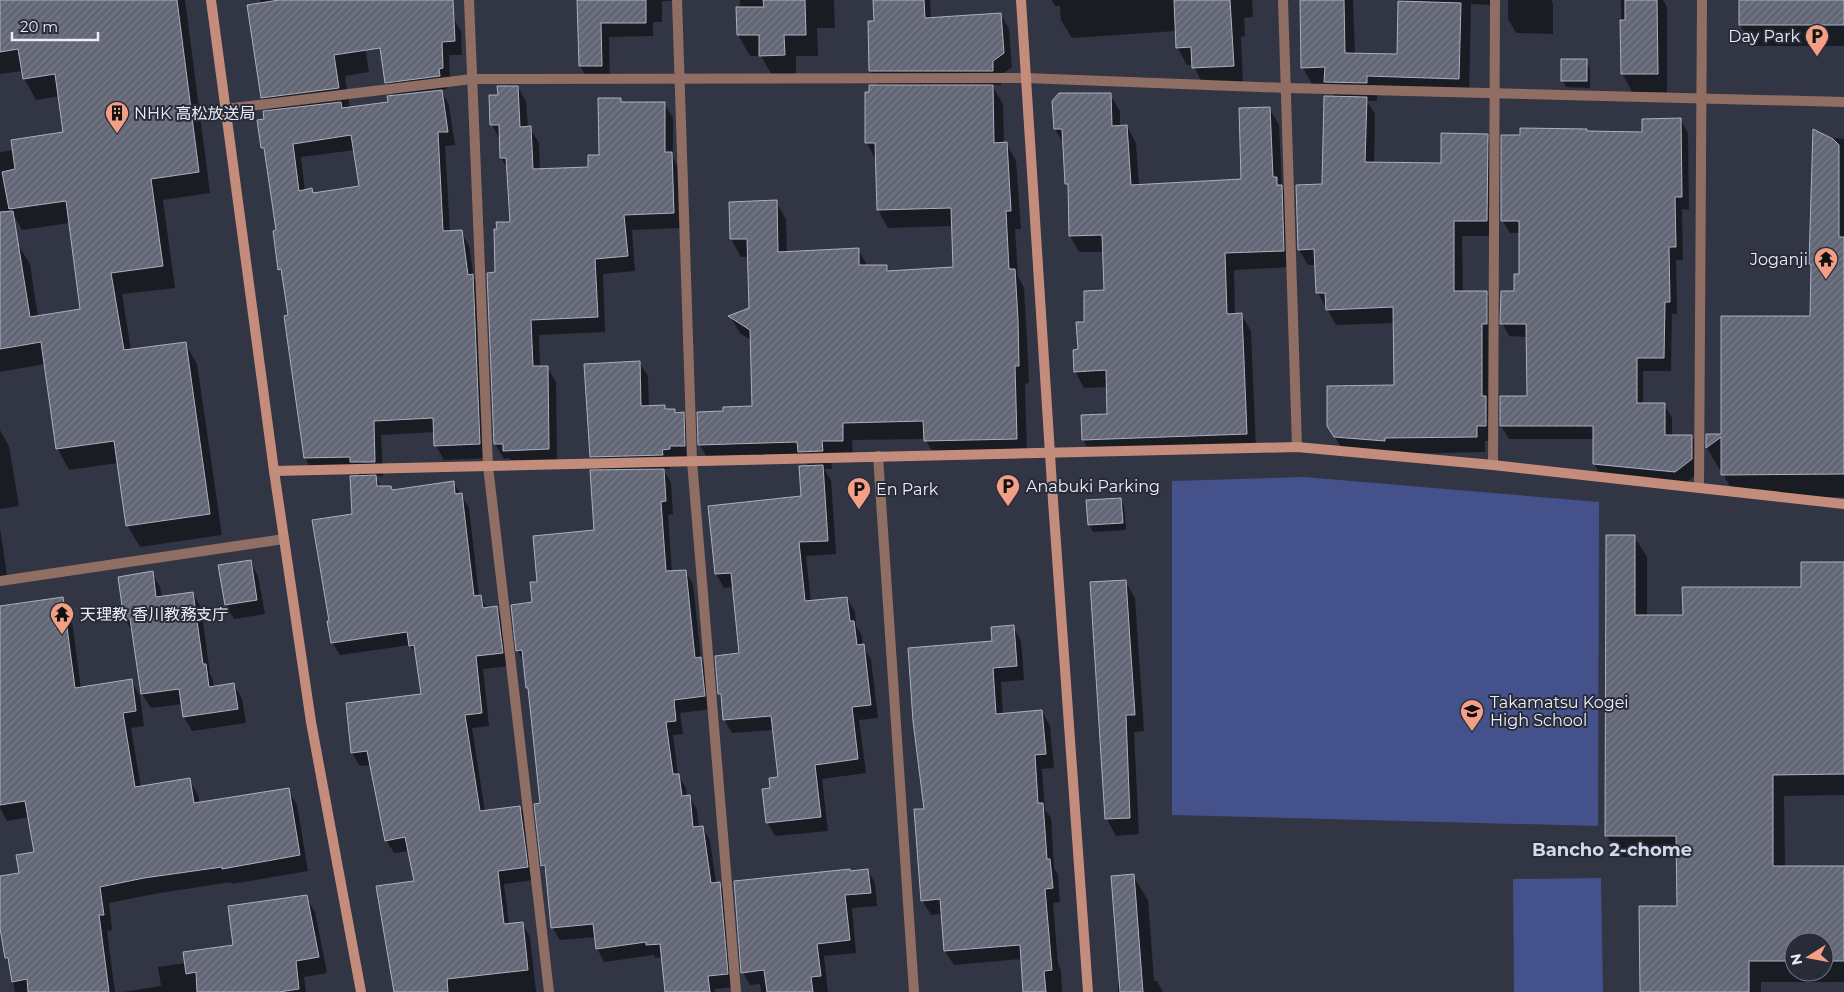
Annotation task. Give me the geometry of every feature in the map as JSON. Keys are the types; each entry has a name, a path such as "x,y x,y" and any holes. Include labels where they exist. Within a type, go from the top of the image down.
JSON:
{"street":[{"path":"211,0 274,471 311,722 361,992"},
{"path":"469,0 488,466 548,992"},
{"path":"677,0 692,461 736,992"},
{"path":"1021,0 1050,453 1088,992"},
{"path":"1284,0 1297,447"},
{"path":"1493,465 1495,0"},
{"path":"1698,488 1702,0"},
{"path":"225,109 472,79 679,78 1026,78 1287,88 1844,102"},
{"path":"274,471 1297,447 1493,465 1844,504"},
{"path":"878,456 914,992"},
{"path":"0,581 284,539"}],"shaded area":[{"path":"1304,477 1599,502 1598,826 1172,815 1172,481"},
{"path":"1601,878 1603,992 1514,992 1513,879"}],"building":[{"path":"0,0 177,0 199,172 151,179 163,266 111,273 124,350 186,342 210,514 126,526 114,441 56,449 41,342 0,349 0,212 13,211 30,317 80,309 66,201 9,209 2,172 15,169 11,140 63,132 55,74 23,79 18,49 0,52"},
{"path":"279,0 453,0 455,41 442,42 443,68 439,69 440,76 385,83 380,48 334,55 339,88 261,98 247,5"},
{"path":"577,0 646,0 646,23 601,23 602,66 579,66"},
{"path":"763,0 805,0 806,35 784,35 785,55 759,56 759,35 737,35 736,7 764,7"},
{"path":"873,0 924,0 925,18 1001,13 1004,53 993,61 993,71 869,71 868,21 874,21"},
{"path":"1174,0 1230,0 1234,66 1192,68 1191,47 1176,48"},
{"path":"1300,0 1344,0 1345,53 1397,54 1398,1 1461,3 1459,79 1367,76 1367,83 1324,82 1325,67 1301,68"},
{"path":"1625,0 1657,0 1658,74 1621,74 1620,20 1625,20"},
{"path":"1739,0 1844,0 1844,25 1739,25"},
{"path":"1561,59 1587,59 1587,81 1561,81"},
{"path":"869,85 993,85 994,143 1007,142 1011,211 1006,211 1009,269 1015,269 1018,319 1019,366 1015,366 1017,439 924,441 923,421 843,423 843,441 822,441 823,451 798,452 797,442 698,445 697,412 723,411 723,407 752,406 750,330 728,316 749,308 747,239 730,239 729,202 777,200 778,252 859,248 859,265 887,265 887,271 953,267 951,208 877,210 875,143 865,143 865,92 869,92"},
{"path":"497,86 518,86 520,127 531,126 533,169 588,167 588,155 599,155 598,98 621,98 621,102 665,102 665,152 672,152 674,213 624,215 628,256 595,259 598,317 531,320 533,366 548,366 549,449 503,451 503,444 494,444 487,273 495,272 494,229 497,229 496,222 510,222 506,158 500,158 499,125 490,125 489,95 498,95"},
{"path":"442,90 448,132 438,132 443,231 462,230 468,275 473,274 480,444 434,446 433,418 374,421 375,462 350,462 350,457 304,458 284,316 288,315 281,269 278,270 273,231 276,230 264,148 261,148 257,120 264,119 263,111 341,102 342,108 388,102 387,96","holes":["351,135 359,186 313,193 312,188 299,191 293,144"]},
{"path":"1059,93 1111,93 1112,126 1127,125 1131,185 1241,179 1239,108 1270,107 1273,177 1277,177 1277,185 1282,185 1284,251 1225,253 1227,314 1242,313 1247,434 1082,440 1081,415 1107,414 1106,370 1074,372 1073,350 1078,349 1076,322 1084,322 1084,291 1104,290 1102,235 1069,236 1068,184 1065,184 1062,129 1054,129 1052,101"},
{"path":"1324,96 1367,97 1365,162 1441,163 1441,133 1488,134 1487,221 1454,221 1454,291 1487,291 1487,324 1482,324 1482,396 1486,396 1486,426 1477,426 1477,437 1385,438 1385,441 1334,437 1327,426 1327,386 1394,385 1393,307 1326,310 1325,293 1316,293 1314,249 1298,250 1296,185 1322,184"},
{"path":"1681,118 1682,197 1675,197 1676,247 1669,247 1670,302 1665,302 1664,358 1637,358 1637,403 1665,403 1665,435 1692,435 1692,459 1675,472 1593,464 1593,426 1500,426 1500,396 1527,396 1526,324 1500,324 1501,291 1514,291 1514,274 1519,274 1519,221 1501,221 1501,135 1520,135 1520,128 1642,132 1642,119"},
{"path":"1813,129 1833,139 1839,145 1839,237 1844,237 1844,474 1721,475 1721,437 1706,448 1706,434 1721,434 1721,316 1810,316 1811,264 1809,264"},
{"path":"640,361 641,406 665,405 665,409 675,409 675,413 684,412 685,446 670,446 670,449 662,450 663,455 590,457 584,364"},
{"path":"823,465 828,541 799,542 805,601 847,597 850,621 854,621 857,645 864,644 871,705 852,707 858,759 815,765 821,817 766,823 762,789 770,788 769,778 778,777 771,716 723,720 721,694 718,694 715,656 739,653 731,573 715,574 708,506 801,496 799,466"},
{"path":"664,469 666,501 661,502 666,571 686,570 695,658 701,657 705,696 674,700 676,721 666,722 673,774 679,774 682,796 690,795 693,827 703,826 711,883 720,882 728,974 708,976 710,992 665,992 660,944 646,945 646,942 596,949 593,924 551,928 545,865 541,866 534,804 540,803 528,688 526,688 522,650 516,651 511,605 532,602 530,582 537,582 533,536 594,530 590,470"},
{"path":"376,475 377,486 391,486 392,490 454,481 455,494 462,493 474,596 481,595 483,608 497,606 503,653 476,656 482,713 465,715 480,811 520,806 528,867 498,871 504,924 523,922 528,970 447,979 448,992 394,992 376,886 414,881 405,837 385,841 367,751 351,753 346,703 421,694 414,645 409,646 407,632 331,643 312,520 352,514 350,476"},
{"path":"1121,498 1123,523 1088,525 1086,500"},
{"path":"1606,535 1635,535 1635,615 1683,615 1682,587 1801,587 1801,562 1844,562 1844,774 1773,775 1773,866 1844,866 1844,961 1834,961 1834,932 1784,932 1784,961 1749,961 1749,992 1640,992 1639,906 1677,906 1676,836 1605,836"},
{"path":"251,560 257,600 225,605 218,565"},
{"path":"153,571 156,597 193,592 203,664 206,664 209,687 234,683 238,709 183,717 179,689 141,694 130,619 124,620 118,577"},
{"path":"1126,580 1135,715 1126,715 1130,818 1105,819 1090,582"},
{"path":"63,597 75,688 132,679 136,711 123,713 135,787 190,778 194,803 289,788 300,855 222,869 222,867 144,878 100,887 104,915 99,915 109,992 28,992 27,979 12,982 8,958 5,958 0,928 0,876 19,873 16,855 34,852 25,801 0,805 0,606"},
{"path":"1014,625 1017,666 993,668 996,714 1042,710 1046,754 1035,755 1038,803 1043,803 1047,859 1050,859 1053,888 1045,889 1052,970 1044,971 1046,992 1023,992 1020,945 944,951 940,899 921,901 914,809 924,809 913,721 908,648 992,641 991,627"},
{"path":"850,869 850,871 868,869 871,893 845,895 850,940 817,944 821,976 811,977 813,992 767,992 764,970 741,973 734,881"},
{"path":"1134,874 1143,992 1120,992 1111,876"},
{"path":"307,895 319,957 296,961 299,989 279,992 197,992 196,972 186,974 183,952 233,945 228,906"}],"place":[{"name":"Day Park","path":"1817,57"},
{"name":"NHK 高松放送局","path":"117,134"},
{"name":"Joganji","path":"1826,280"},
{"name":"Anabuki Parking","path":"1008,507"},
{"name":"En Park","path":"859,510"},
{"name":"天理教 香川教務支庁","path":"62,635"},
{"name":"Takamatsu Kogei High School","path":"1472,732"}],"district":[{"name":"Bancho 2-chome","path":"1612,850"}]}
